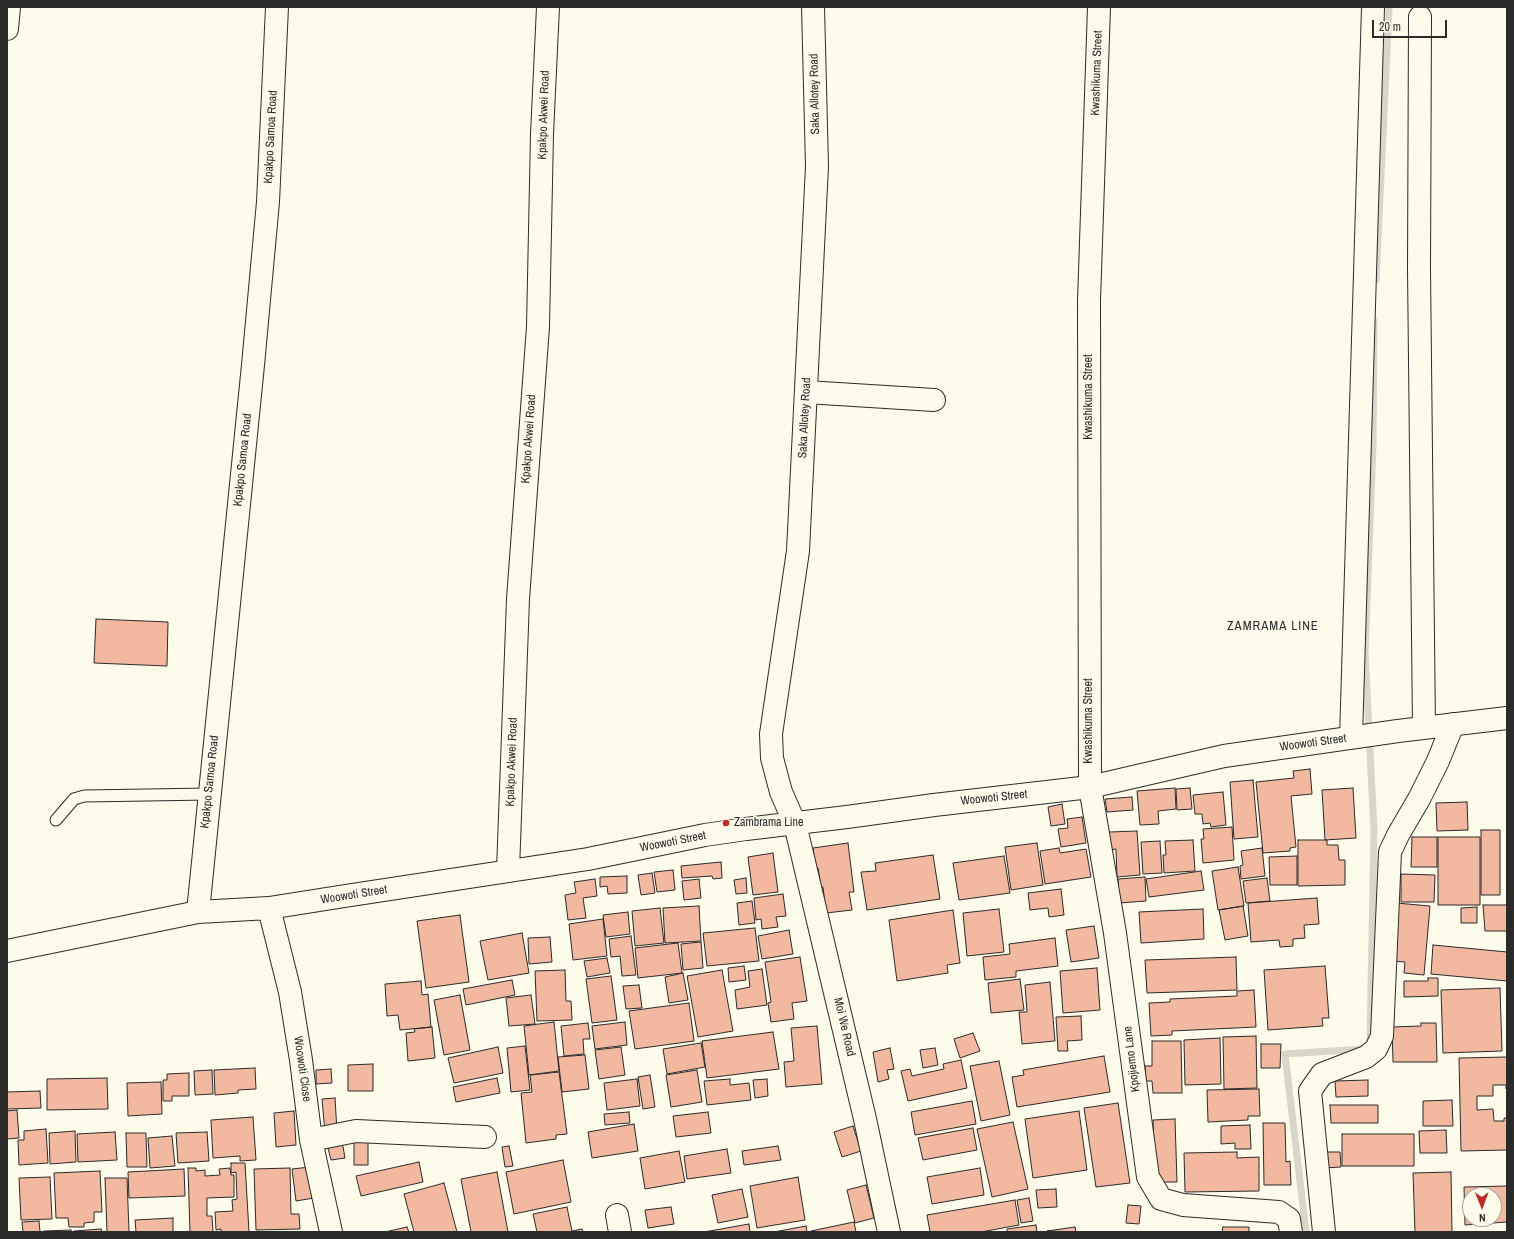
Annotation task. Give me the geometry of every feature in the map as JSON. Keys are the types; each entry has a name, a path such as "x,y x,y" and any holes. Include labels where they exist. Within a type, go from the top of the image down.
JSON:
{"street":[{"path":"7,29 9,7"},
{"name":"Kpakpo Samoa Road","path":"198,912 268,202 277,7"},
{"name":"Kpakpo Akwei Road","path":"508,870 518,599 538,326 542,134 548,7"},
{"name":"Saka Allotey Road","path":"795,824 781,792 772,758 771,734 798,551 817,166 813,7"},
{"name":"Kwashikuma Street","path":"1090,787 1089,301 1099,7"},
{"path":"1359,737 1373,7"},
{"path":"1420,17 1419,277 1424,728"},
{"path":"806,392 934,400"},
{"name":"Woowoti Street","path":"7,951 198,912 269,908 508,870 588,859 705,835 934,804 1090,787 1224,756 1398,731 1507,718"},
{"path":"1324,1232 1310,1091 1322,1074 1366,1057 1376,1049 1382,1036 1390,852 1398,834 1426,787 1453,724"},
{"name":"Kpojiemo Lane","path":"1090,787 1115,934 1148,1177 1161,1199 1183,1205 1279,1212 1290,1226"},
{"name":"Moi We Road","path":"795,824 865,1119 889,1232"},
{"name":"Woowoti Close","path":"269,908 290,992 301,1060 311,1140 331,1232"},
{"path":"311,1140 356,1131 485,1137"}],"lane":[{"path":"56,820 74,799 84,796 209,794"}],"building":[{"path":"96,619 168,622 167,666 94,663"},
{"path":"1310,769 1312,794 1291,796 1296,847 1290,848 1290,851 1263,853 1256,782 1294,778 1293,771"},
{"path":"1253,780 1258,837 1234,839 1230,782"},
{"path":"1175,788 1176,809 1158,811 1159,824 1140,825 1137,791"},
{"path":"1190,788 1192,809 1177,810 1176,789"},
{"path":"1353,788 1356,838 1325,840 1322,790"},
{"path":"1223,792 1226,825 1211,827 1210,823 1203,824 1202,814 1195,814 1193,795"},
{"path":"1132,797 1133,810 1107,812 1105,799"},
{"path":"1467,802 1468,830 1437,831 1436,803"},
{"path":"1062,804 1065,824 1051,826 1048,807"},
{"path":"1082,817 1086,843 1061,847 1058,829 1068,828 1067,819"},
{"path":"1232,827 1234,860 1203,863 1201,839 1204,839 1203,829"},
{"path":"1481,830 1500,830 1500,895 1481,895"},
{"path":"1137,831 1140,875 1117,877 1116,849 1110,850 1109,832"},
{"path":"1412,837 1437,837 1437,867 1411,867"},
{"path":"1438,837 1480,837 1480,905 1438,905"},
{"path":"1193,840 1195,871 1164,873 1163,855 1166,855 1165,841"},
{"path":"1298,840 1327,840 1327,845 1338,845 1339,860 1345,860 1345,885 1298,886"},
{"path":"1160,841 1162,873 1143,874 1141,842"},
{"path":"848,843 854,892 849,892 852,910 826,913 823,887 821,887 818,868 815,868 813,848"},
{"path":"1037,843 1043,885 1011,890 1005,847"},
{"path":"1059,848 1060,853 1086,849 1091,877 1045,884 1040,851"},
{"path":"1262,848 1265,876 1241,879 1240,866 1243,865 1241,851"},
{"path":"773,853 778,892 753,895 748,857"},
{"path":"933,855 940,899 867,910 861,872 876,871 875,863"},
{"path":"1004,856 1010,893 959,900 953,863"},
{"path":"1297,856 1297,885 1270,885 1269,857"},
{"path":"721,862 722,878 713,879 712,876 682,878 681,866"},
{"path":"1238,867 1244,906 1218,910 1212,871"},
{"path":"673,870 675,890 657,892 654,872"},
{"path":"1201,871 1204,890 1149,897 1146,879"},
{"path":"652,873 655,893 641,895 638,875"},
{"path":"1401,874 1435,875 1434,902 1401,902"},
{"path":"627,876 627,893 608,894 607,886 600,887 600,877"},
{"path":"1145,877 1146,901 1119,903 1118,879"},
{"path":"746,878 747,893 736,894 734,880"},
{"path":"1267,878 1270,901 1246,903 1243,881"},
{"path":"595,879 597,896 583,898 586,918 568,920 565,895 576,893 574,882"},
{"path":"699,879 701,898 684,900 682,881"},
{"path":"1061,889 1064,915 1049,917 1048,908 1030,910 1028,893"},
{"path":"783,894 786,916 776,917 778,927 762,929 761,919 756,920 754,898"},
{"path":"1317,898 1319,924 1304,925 1305,938 1293,939 1293,946 1280,947 1279,940 1251,942 1248,903"},
{"path":"752,901 755,923 739,925 737,903"},
{"path":"1396,903 1430,906 1424,975 1404,973 1405,962 1392,961"},
{"path":"1483,905 1507,905 1507,931 1485,931"},
{"path":"699,906 701,941 665,943 663,908"},
{"path":"1243,906 1248,936 1225,940 1219,910"},
{"path":"1477,907 1477,923 1461,923 1461,908"},
{"path":"660,908 664,943 635,946 632,911"},
{"path":"999,909 1004,952 967,956 963,913"},
{"path":"1203,909 1204,939 1141,943 1139,912"},
{"path":"953,910 960,963 947,965 948,973 897,981 889,920"},
{"path":"628,912 630,934 606,937 603,915"},
{"path":"460,915 469,982 426,988 417,921"},
{"path":"603,919 607,956 573,960 569,924"},
{"path":"1094,926 1099,958 1071,962 1066,930"},
{"path":"755,928 759,961 707,966 703,933"},
{"path":"789,930 793,954 762,959 758,936"},
{"path":"522,933 529,973 488,980 480,941"},
{"path":"631,936 636,975 622,976 620,956 611,957 609,939"},
{"path":"550,937 552,962 529,964 528,938"},
{"path":"1055,938 1058,966 1016,971 1016,977 985,980 983,957 1010,954 1009,944"},
{"path":"701,942 703,968 683,970 681,944"},
{"path":"678,943 682,973 638,978 635,948"},
{"path":"1433,945 1507,952 1507,981 1431,974"},
{"path":"800,957 807,1001 792,1003 794,1019 771,1022 768,1003 771,1002 765,962"},
{"path":"1236,957 1237,990 1147,993 1145,960"},
{"path":"607,958 610,973 587,977 584,961"},
{"path":"744,966 746,980 729,982 728,968"},
{"path":"1325,966 1329,1018 1322,1018 1323,1026 1268,1030 1264,970"},
{"path":"1097,968 1100,1010 1063,1013 1060,971"},
{"path":"762,969 767,1005 737,1009 735,990 750,987 748,971"},
{"path":"565,970 566,1001 571,1001 572,1020 537,1021 535,971"},
{"path":"722,970 733,1031 698,1037 687,976"},
{"path":"683,973 688,1000 669,1003 665,977"},
{"path":"611,976 617,1020 592,1023 586,979"},
{"path":"1428,978 1438,978 1438,996 1404,997 1404,981 1428,981"},
{"path":"1020,979 1024,1010 991,1013 988,983"},
{"path":"512,980 515,995 466,1005 463,989"},
{"path":"421,981 422,995 428,994 431,1027 400,1030 398,1015 387,1016 385,984"},
{"path":"1050,982 1055,1041 1022,1044 1019,1012 1027,1012 1025,985"},
{"path":"639,985 642,1008 626,1009 623,986"},
{"path":"1500,988 1502,1051 1443,1053 1441,990"},
{"path":"1254,990 1256,1027 1172,1031 1172,1035 1151,1036 1149,1003 1170,1002 1170,999 1237,996 1237,991"},
{"path":"460,995 470,1050 444,1055 434,1000"},
{"path":"531,995 535,1024 509,1026 506,998"},
{"path":"689,1003 694,1041 635,1049 629,1011"},
{"path":"1081,1016 1082,1040 1067,1041 1068,1051 1058,1051 1056,1017"},
{"path":"554,1022 559,1071 529,1075 524,1026"},
{"path":"625,1022 627,1045 595,1049 592,1026"},
{"path":"588,1023 590,1039 583,1039 584,1054 564,1056 561,1026"},
{"path":"1421,1023 1436,1023 1437,1062 1393,1062 1392,1027 1421,1026"},
{"path":"817,1026 822,1084 786,1087 784,1062 794,1061 791,1028"},
{"path":"432,1027 435,1058 408,1061 406,1033 415,1032 414,1029"},
{"path":"773,1032 779,1069 707,1078 702,1041"},
{"path":"973,1033 980,1051 960,1058 954,1039"},
{"path":"1256,1036 1257,1088 1224,1089 1223,1037"},
{"path":"1220,1038 1221,1084 1185,1085 1184,1040"},
{"path":"1152,1041 1181,1041 1182,1093 1153,1093 1152,1081 1146,1081 1145,1066 1152,1066"},
{"path":"701,1043 705,1067 667,1074 663,1049"},
{"path":"1261,1044 1281,1044 1280,1068 1261,1068"},
{"path":"525,1046 530,1090 511,1092 507,1048"},
{"path":"498,1047 503,1073 454,1083 448,1058"},
{"path":"621,1047 625,1075 599,1079 595,1050"},
{"path":"890,1048 894,1069 887,1070 889,1079 878,1082 873,1052"},
{"path":"935,1048 938,1065 923,1068 920,1050"},
{"path":"585,1055 589,1089 562,1092 558,1057"},
{"path":"1104,1056 1110,1092 1017,1107 1012,1077 1024,1075 1023,1070"},
{"path":"1507,1057 1507,1089 1506,1085 1493,1085 1493,1096 1477,1096 1477,1110 1493,1109 1494,1121 1504,1121 1504,1118 1507,1118 1507,1150 1461,1151 1459,1058"},
{"path":"961,1060 967,1088 908,1101 901,1071 910,1069 912,1076 944,1069 943,1064"},
{"path":"999,1061 1010,1115 981,1121 970,1066"},
{"path":"373,1064 373,1091 348,1091 348,1065"},
{"path":"255,1068 256,1089 238,1090 238,1093 215,1095 214,1070"},
{"path":"331,1069 332,1083 316,1084 316,1070"},
{"path":"212,1070 213,1094 195,1095 194,1071"},
{"path":"697,1070 702,1102 671,1107 666,1075"},
{"path":"559,1072 567,1134 556,1135 556,1139 526,1143 521,1093 532,1092 530,1075"},
{"path":"189,1073 189,1096 172,1096 172,1101 163,1101 163,1080 167,1080 167,1074"},
{"path":"650,1075 655,1107 643,1109 638,1077"},
{"path":"107,1078 108,1109 47,1110 47,1079"},
{"path":"497,1078 500,1093 456,1102 453,1087"},
{"path":"637,1079 640,1106 607,1110 604,1083"},
{"path":"730,1079 730,1085 749,1083 751,1100 707,1105 704,1081"},
{"path":"767,1079 768,1096 755,1098 753,1080"},
{"path":"1368,1080 1368,1096 1336,1097 1335,1081"},
{"path":"161,1082 162,1114 128,1116 127,1083"},
{"path":"1259,1089 1260,1116 1248,1116 1248,1120 1208,1122 1207,1090"},
{"path":"40,1091 41,1108 7,1109 7,1092"},
{"path":"335,1098 337,1131 325,1132 322,1099"},
{"path":"1452,1100 1453,1126 1423,1126 1423,1101"},
{"path":"972,1101 976,1124 915,1135 911,1112"},
{"path":"1118,1103 1130,1183 1096,1187 1084,1108"},
{"path":"1330,1105 1378,1105 1378,1123 1331,1123"},
{"path":"17,1110 19,1138 7,1139 7,1111"},
{"path":"294,1111 296,1145 276,1147 274,1113"},
{"path":"1079,1111 1087,1170 1033,1178 1025,1119"},
{"path":"629,1112 630,1123 605,1125 604,1114"},
{"path":"708,1112 711,1133 676,1137 673,1116"},
{"path":"253,1117 256,1160 240,1161 240,1156 213,1158 211,1120"},
{"path":"1175,1119 1177,1182 1155,1182 1153,1120"},
{"path":"1013,1122 1028,1189 992,1197 977,1129"},
{"path":"1263,1123 1285,1123 1286,1162 1290,1161 1291,1185 1264,1185"},
{"path":"634,1124 638,1151 592,1158 588,1132"},
{"path":"1250,1125 1251,1149 1235,1149 1235,1143 1221,1144 1221,1126"},
{"path":"853,1126 861,1151 842,1157 834,1132"},
{"path":"973,1128 977,1150 923,1160 918,1138"},
{"path":"46,1129 48,1163 19,1165 18,1140 24,1140 24,1131"},
{"path":"1446,1130 1447,1153 1420,1153 1419,1131"},
{"path":"75,1131 76,1162 50,1164 49,1133"},
{"path":"115,1132 117,1160 78,1162 77,1134"},
{"path":"207,1132 209,1161 178,1163 176,1133"},
{"path":"126,1133 146,1133 147,1167 127,1167"},
{"path":"1342,1134 1414,1134 1414,1166 1342,1166"},
{"path":"172,1136 175,1166 150,1168 148,1138"},
{"path":"368,1137 368,1165 354,1165 354,1138"},
{"path":"342,1141 345,1158 331,1160 327,1144"},
{"path":"509,1146 513,1166 505,1167 502,1147"},
{"path":"778,1146 781,1160 744,1165 742,1151"},
{"path":"727,1149 731,1173 687,1179 684,1156"},
{"path":"679,1151 685,1182 645,1189 640,1158"},
{"path":"1237,1152 1237,1158 1259,1157 1259,1191 1185,1192 1184,1153"},
{"path":"1324,1152 1340,1152 1341,1167 1324,1168"},
{"path":"563,1160 571,1202 514,1214 506,1172"},
{"path":"419,1162 423,1182 361,1196 356,1176"},
{"path":"231,1163 245,1163 249,1232 221,1232 221,1229 216,1230 215,1212 233,1211 232,1200 237,1199 236,1172 231,1173"},
{"path":"310,1167 314,1198 296,1201 292,1169"},
{"path":"188,1168 196,1168 196,1171 205,1170 205,1176 220,1175 219,1169 230,1168 231,1175 234,1175 234,1197 207,1198 207,1216 212,1216 213,1232 190,1232"},
{"path":"290,1168 291,1214 299,1214 300,1229 256,1230 254,1169"},
{"path":"980,1168 984,1195 932,1204 927,1177"},
{"path":"184,1169 185,1196 129,1198 128,1172"},
{"path":"100,1171 102,1212 94,1212 94,1222 84,1223 84,1227 69,1227 68,1218 56,1218 54,1173"},
{"path":"497,1172 508,1232 471,1232 461,1179"},
{"path":"1451,1172 1452,1232 1415,1232 1413,1173"},
{"path":"50,1177 52,1219 21,1220 19,1178"},
{"path":"798,1177 805,1220 757,1228 750,1186"},
{"path":"105,1178 127,1178 129,1232 107,1232"},
{"path":"444,1183 457,1232 414,1232 404,1194"},
{"path":"866,1185 874,1218 855,1223 847,1190"},
{"path":"1507,1186 1507,1222 1502,1222 1502,1187 1464,1187"},
{"path":"742,1189 748,1217 718,1223 712,1195"},
{"path":"1056,1189 1057,1207 1038,1208 1036,1190"},
{"path":"1029,1198 1033,1221 1021,1223 1017,1200"},
{"path":"1015,1200 1019,1225 981,1232 930,1232 927,1215"},
{"path":"1128,1205 1141,1206 1139,1224 1126,1223"},
{"path":"567,1207 572,1231 582,1229 583,1232 537,1232 533,1214"},
{"path":"671,1207 674,1224 648,1228 645,1210"},
{"path":"173,1218 173,1232 136,1232 135,1220"},
{"path":"39,1221 40,1232 23,1232 22,1222"},
{"path":"854,1222 856,1232 811,1232 811,1231"},
{"path":"749,1224 750,1232 704,1232"},
{"path":"1036,1225 1037,1232 1007,1232 1007,1229"},
{"path":"806,1226 807,1232 774,1232"},
{"path":"407,1227 409,1232 385,1232"},
{"path":"1075,1227 1076,1232 1047,1231"},
{"path":"1223,1227 1249,1227 1249,1232 1222,1232"},
{"path":"101,1229 102,1232 74,1232 74,1231"},
{"path":"71,1230 71,1232 44,1232 44,1231"}],"waterway":[{"path":"1376,280 1389,7"},
{"path":"1370,1044 1374,830 1365,653 1373,444 1374,321"},
{"path":"1306,1232 1285,1054 1364,1049"}],"place":[{"name":"Zambrama Line","path":"726,823"}],"district":[{"name":"ZAMRAMA LINE","path":"1273,627"}]}
